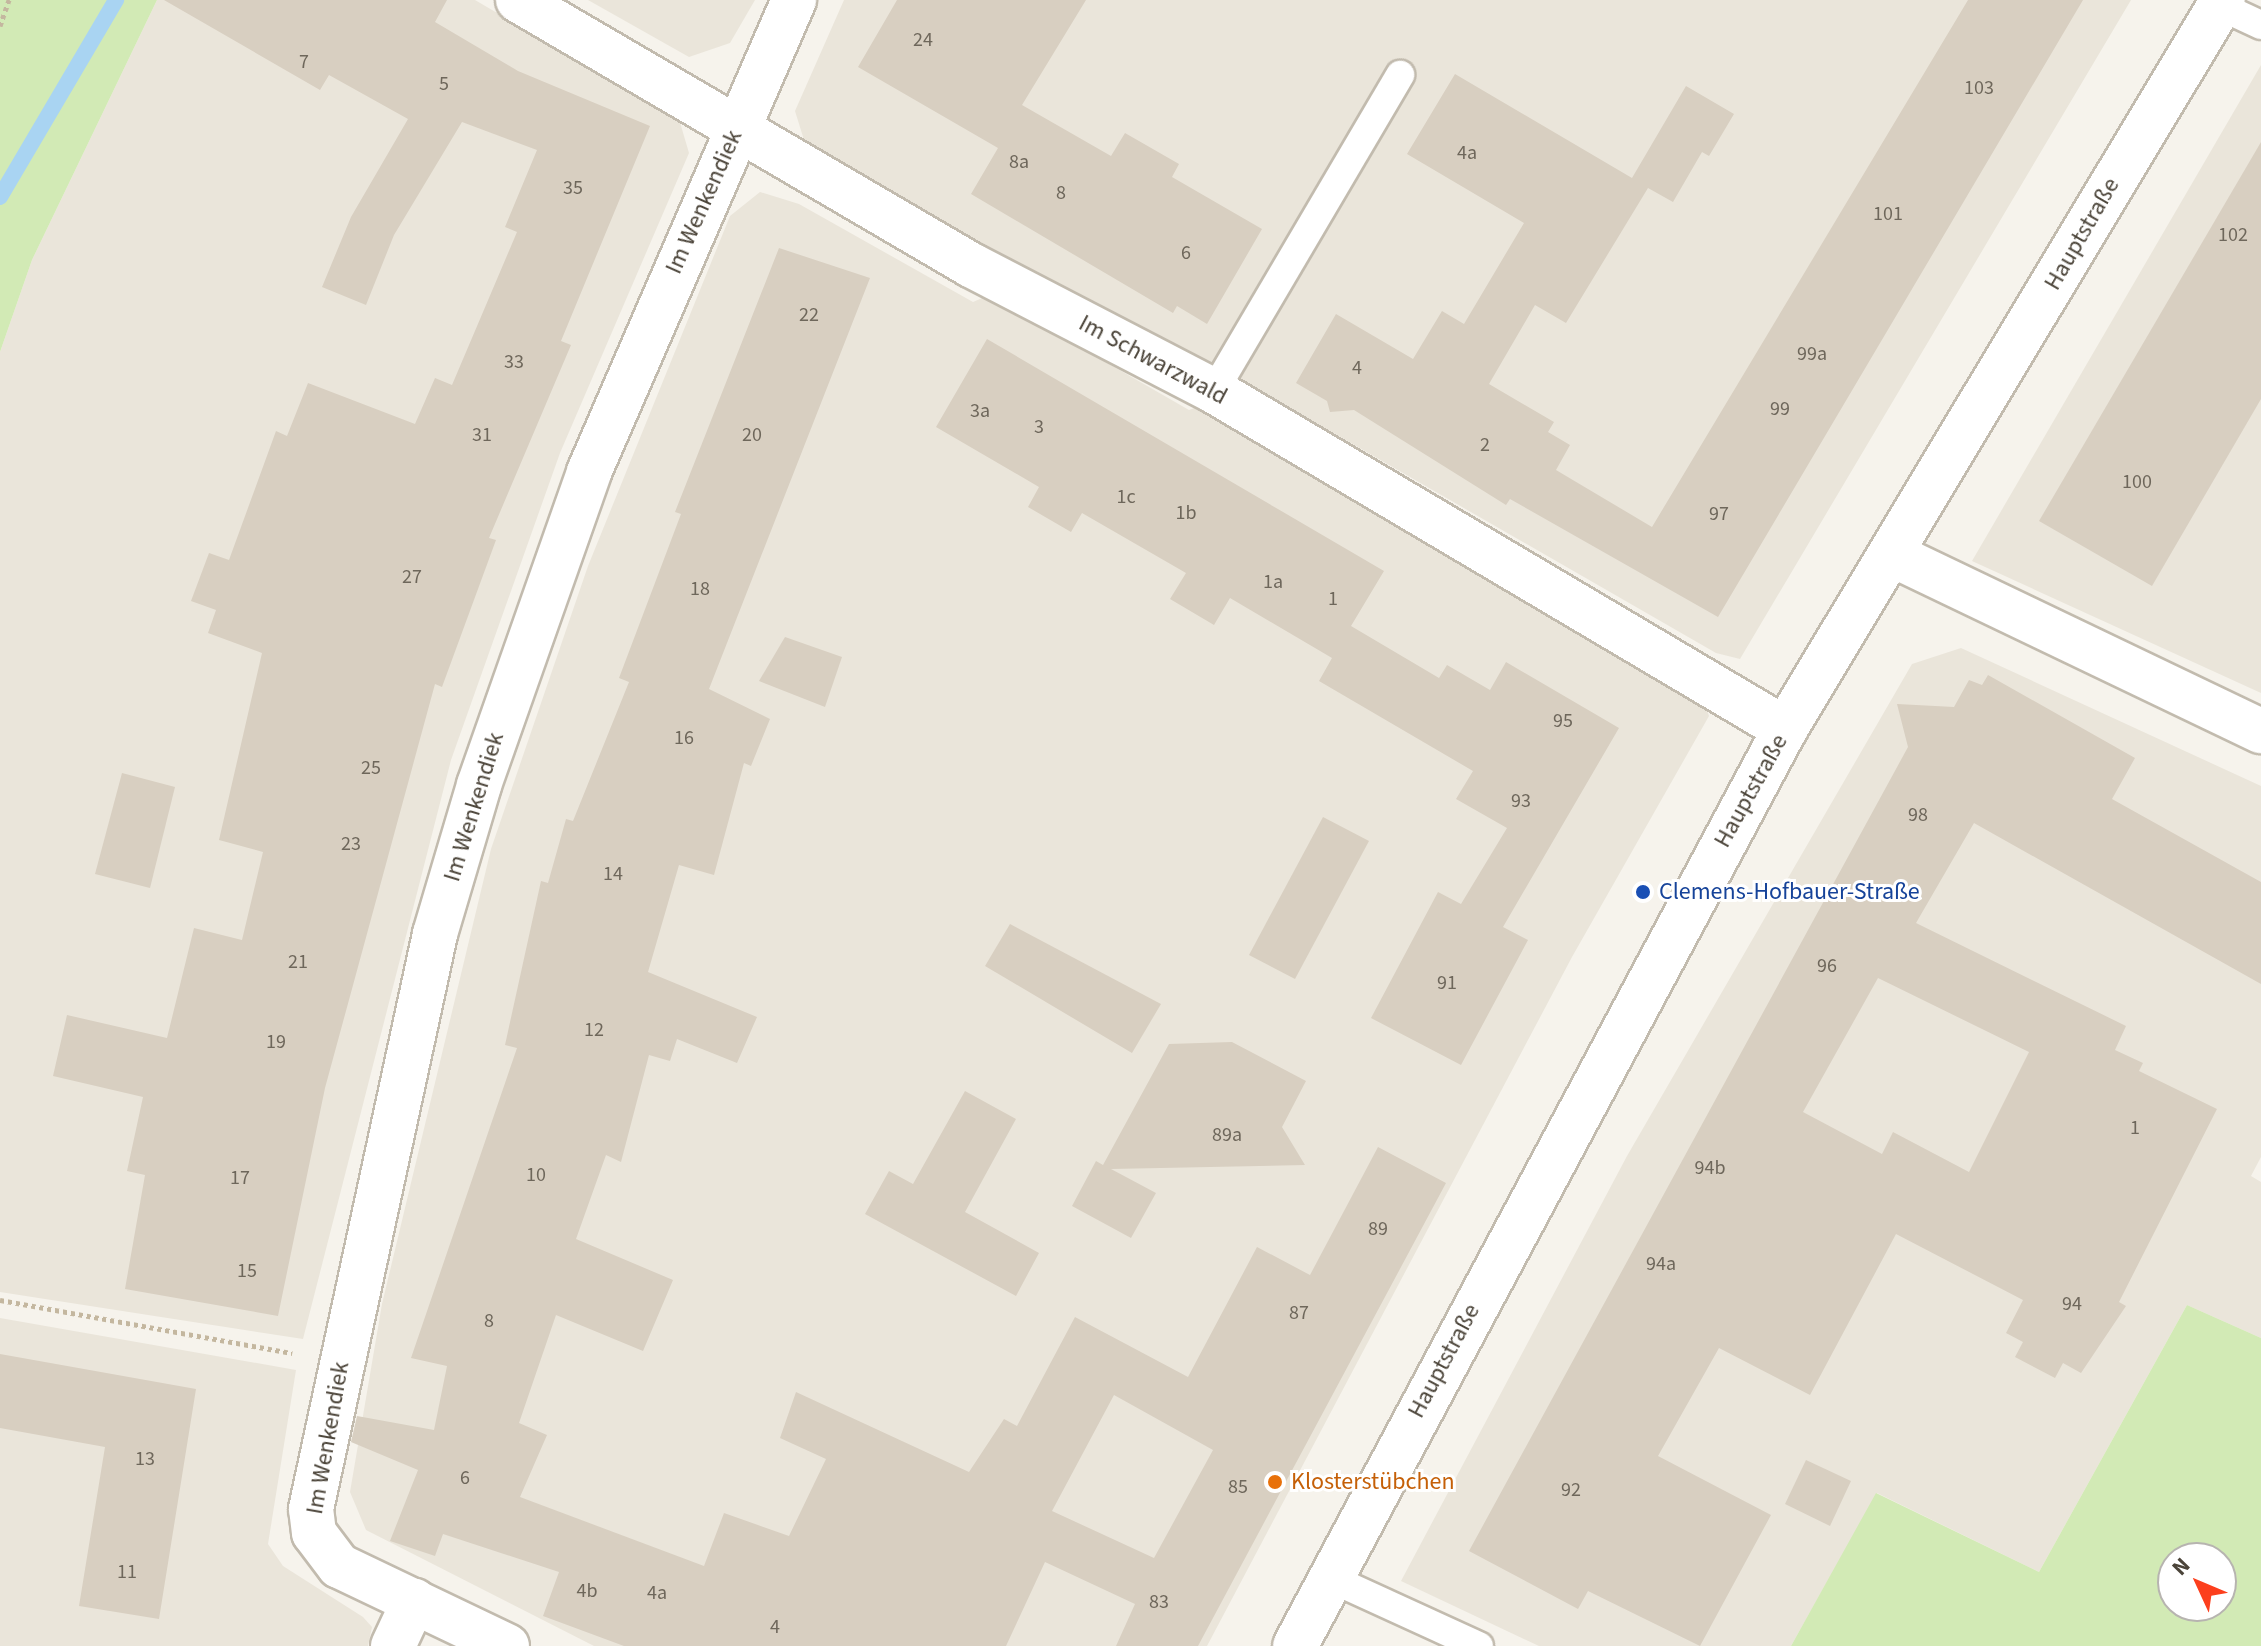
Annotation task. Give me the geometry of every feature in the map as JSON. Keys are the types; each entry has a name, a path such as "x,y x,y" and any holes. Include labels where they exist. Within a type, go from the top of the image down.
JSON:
{"street":[{"name":"Im Schwarzwald","path":"518,0 971,265 1214,391 1785,729"},
{"name":"Im Wenkendiek","path":"507,1646 339,1566 314,1533 311,1509 340,1361 435,934 479,785 589,472 794,0"},
{"name":"Hauptstraße","path":"1295,1646 1328,1577 1785,729 1893,555 2221,3"},
{"path":"1893,555 2261,731"},
{"path":"393,1646 414,1601"}],"lane":[{"path":"2221,3 2261,25"},
{"path":"1214,391 1400,75"},
{"path":"1328,1577 1479,1646"}],"path":[{"path":"0,26 9,0"},
{"path":"0,1300 340,1361"}],"shaded area":[{"path":"157,0 475,0 679,119 689,153 560,453 451,760 303,1339 0,1292 0,352 32,260"},
{"path":"588,0 755,0 730,43 689,57"},
{"path":"844,0 2131,0 1740,659 1716,653 1210,362 1151,344 804,140 795,111"},
{"path":"2261,65 2261,693 1972,561"},
{"path":"760,192 799,204 973,302 989,295 1189,410 1205,404 1704,702 1709,716 1572,957 1207,1646 594,1646 366,1530 350,1492 382,1304 491,849 588,566 730,216"},
{"path":"1961,648 2261,786 2261,1157 2251,1176 2261,1182 2261,1338 2187,1305 2039,1572 1877,1493 1791,1646 1539,1646 1401,1581 1627,1156 1912,664"},
{"path":"0,1318 296,1370 268,1544 283,1566 363,1617 372,1627 368,1646 0,1646"}],"green space":[{"path":"0,0 157,0 32,260 0,352"},
{"path":"2187,1305 2261,1338 2261,1646 1791,1646 1876,1493 2039,1572"}],"building":[{"path":"164,0 447,0 435,22 518,71 650,126 561,341 571,345 489,538 496,540 442,687 435,684 325,1088 278,1316 125,1289 145,1175 127,1171 143,1097 53,1076 67,1015 167,1038 194,928 242,940 263,852 219,840 262,653 208,633 216,610 191,601 209,553 229,560 276,431 287,436 308,383 415,424 435,378 452,385 517,232 505,227 537,150 462,122 394,235 366,305 322,287 351,217 408,119 329,75 320,90"},
{"path":"897,0 1086,0 1022,105 1111,156 1125,133 1179,164 1172,177 1262,229 1207,324 1177,306 1173,313 971,194 998,148 858,67"},
{"path":"1968,0 2083,0 1718,617 1510,499 1506,505 1354,410 1330,412 1327,401 1296,383 1336,314 1413,359 1442,311 1464,324 1524,223 1407,154 1455,74 1632,178 1686,86 1734,114 1709,156 1702,152 1673,202 1648,188 1566,323 1535,305 1489,384 1554,422 1548,432 1570,445 1556,470 1652,527"},
{"path":"2261,142 2261,399 2152,586 2039,521"},
{"path":"779,248 870,278 709,689 770,719 751,766 744,763 714,875 679,865 648,972 757,1017 737,1063 677,1039 670,1061 649,1055 621,1162 606,1155 576,1239 673,1280 643,1351 556,1315 519,1423 547,1435 520,1497 704,1566 724,1513 789,1536 826,1459 780,1438 796,1392 969,1472 1004,1419 1017,1426 1075,1317 1188,1377 1257,1247 1310,1275 1378,1147 1446,1183 1198,1646 1116,1646 1135,1604 1045,1562 1006,1646 624,1646 543,1616 559,1572 443,1534 435,1556 390,1541 418,1470 351,1442 357,1416 434,1430 447,1366 411,1358 517,1048 505,1045 541,881 548,883 566,819 573,821 629,682 619,678 681,514 675,512","holes":["1114,1395 1213,1450 1154,1558 1052,1511"]},
{"path":"987,339 1384,571 1351,626 1439,678 1447,665 1490,690 1506,662 1619,728 1503,927 1528,940 1461,1065 1371,1018 1438,892 1461,904 1507,828 1456,799 1473,771 1319,681 1332,658 1230,598 1214,625 1170,599 1186,573 1082,513 1071,532 1028,507 1039,487 936,427"},
{"path":"785,637 842,657 825,707 759,681"},
{"path":"1988,675 2135,758 2112,799 2261,882 2261,984 1974,823 1916,923 2126,1026 2115,1050 2143,1063 2139,1071 2217,1109 2119,1302 2126,1306 2081,1373 2063,1363 2055,1378 2015,1357 2023,1342 2006,1333 2023,1300 1896,1234 1810,1395 1719,1348 1658,1456 1771,1515 1700,1646 1588,1591 1578,1609 1469,1551 1908,747 1897,704 1954,707 1969,680 1982,685","holes":["1878,978 2029,1052 1969,1172 1893,1132 1882,1154 1803,1112"]},
{"path":"122,773 175,787 150,888 95,874"},
{"path":"1323,817 1369,841 1295,979 1249,955"},
{"path":"1010,924 1161,1004 1132,1053 985,966"},
{"path":"1232,1042 1306,1081 1282,1127 1305,1165 1111,1169 1156,1193 1131,1238 1072,1206 1096,1161 1103,1165 1169,1044"},
{"path":"965,1091 1016,1119 965,1212 1039,1253 1016,1296 865,1214 889,1171 913,1184"},
{"path":"0,1354 196,1389 159,1619 79,1606 105,1447 0,1428"},
{"path":"1806,1460 1851,1481 1830,1526 1785,1504"}],"waterway":[{"path":"0,197 116,0"}],"place":[{"name":"Clemens-Hofbauer-Straße","path":"1643,892"},
{"name":"Klosterstübchen","path":"1275,1482"}]}
